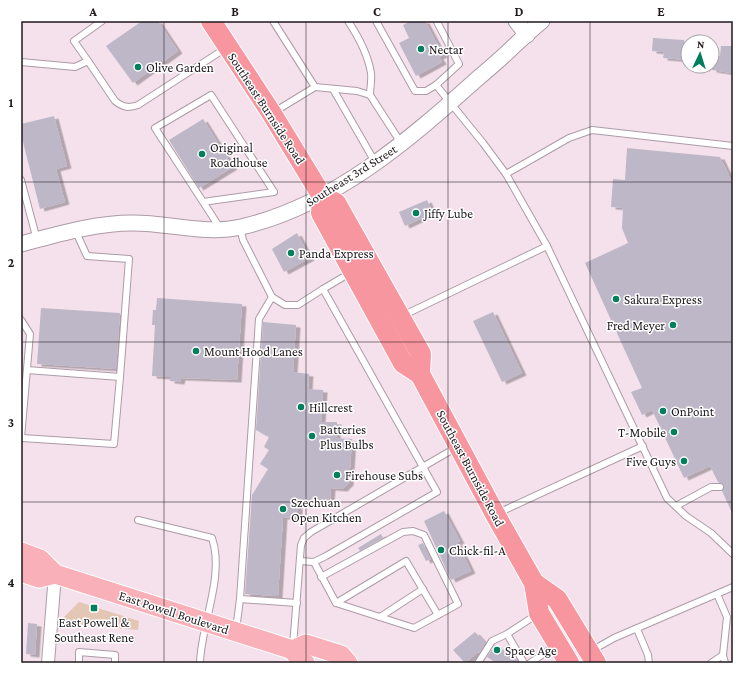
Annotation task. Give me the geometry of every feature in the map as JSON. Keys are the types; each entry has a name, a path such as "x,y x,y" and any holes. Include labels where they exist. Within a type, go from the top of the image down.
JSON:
{"highway":[{"name":"Southeast Burnside Road","path":"211,21 272,114 322,196 336,203 421,354 420,374"},
{"name":"Southeast Burnside Road","path":"322,196 321,213 403,363 420,374 534,583 539,613 555,654 569,663"},
{"name":"Southeast Burnside Road","path":"534,583 557,599 593,658"}],"main road":[{"name":"East Powell Boulevard","path":"21,552 40,559 55,574 206,622 299,656"},
{"name":"East Powell Boulevard","path":"21,572 39,578 55,574"},
{"path":"299,656 306,644 341,655 348,663"}],"street":[{"path":"516,21 527,35"},
{"name":"Southeast 3rd Street","path":"21,244 104,224 134,223 181,228 221,230 272,219 322,196 402,143 451,102 542,21"},
{"path":"48,663 55,574"}],"lane":[{"path":"102,21 74,41 116,101 122,106 129,108 138,105 228,47"},
{"path":"273,21 315,87"},
{"path":"348,21 360,41 368,63 371,74 370,95 402,143"},
{"path":"376,21 416,91 426,91 436,85 459,64 437,22"},
{"path":"21,62 75,67 88,62"},
{"path":"436,85 451,102 506,174 547,246 668,498 686,516 711,533 733,554"},
{"path":"272,114 315,87 357,91 370,95"},
{"path":"332,89 375,162"},
{"path":"203,202 274,192 211,95 155,128 221,230"},
{"path":"506,174 563,141 592,130 733,146"},
{"path":"21,180 37,240"},
{"path":"240,227 243,240 272,297 285,305 298,305 354,272"},
{"path":"21,320 30,334 21,438 114,444 129,259 87,256 75,230"},
{"path":"400,317 547,246"},
{"path":"300,561 314,562 437,492 323,290"},
{"path":"235,632 240,599 259,319 272,297"},
{"path":"27,370 120,377"},
{"path":"299,656 297,603 301,545 304,538 311,532 458,446"},
{"path":"495,514 643,446"},
{"path":"676,506 711,487 720,487"},
{"path":"138,520 212,538 216,551 211,603 201,641 200,663"},
{"path":"314,562 321,577 336,603 414,628 458,604 424,535 413,531 403,532 321,577"},
{"path":"336,603 406,561 438,615"},
{"path":"593,658 614,638 733,587"},
{"path":"380,617 423,589"},
{"path":"717,594 727,617 723,655 724,663"},
{"path":"240,599 297,603"},
{"path":"478,663 492,641 507,634 539,613"},
{"path":"637,629 648,655 649,663"},
{"path":"507,634 524,663"},
{"path":"79,663 79,652 115,654 115,663"},
{"path":"530,663 555,654"},
{"path":"711,663 723,655"}],"shaded area":[{"path":"79,602 139,621 138,630 64,623 64,617"}],"building":[{"name":"Olive Garden","path":"142,21 158,21 178,51 133,83 106,46"},
{"name":"Nectar","path":"411,21 425,21 443,55 439,57 442,62 416,76 399,43 409,38 403,25"},
{"path":"653,38 680,40 680,59 663,58 664,52 652,51"},
{"path":"721,46 733,46 732,73 720,71"},
{"path":"54,116 67,166 56,169 65,202 40,209 21,134 21,124"},
{"name":"Original Roadhouse","path":"203,119 233,167 199,188 169,140"},
{"name":"Fred Meyer","path":"627,148 720,157 733,184 733,515 722,491 724,485 718,482 710,466 684,478 652,410 642,415 631,392 642,388 585,263 628,243 622,228 623,208 611,207 613,179 625,180"},
{"name":"Jiffy Lube","path":"427,200 433,213 405,226 399,212"},
{"name":"Panda Express","path":"297,233 310,258 284,272 272,249"},
{"name":"Mount Hood Lanes","path":"157,298 242,304 237,380 181,378 180,382 170,381 170,377 152,376 155,325 152,325 153,310 156,310"},
{"path":"41,308 120,313 116,369 37,364"},
{"path":"493,312 522,373 502,382 473,321"},
{"path":"263,322 296,325 293,372 309,374 308,389 323,390 321,422 337,422 336,438 352,439 349,483 343,489 331,488 330,503 298,502 298,518 283,517 278,596 245,594 252,495 268,469 260,464 269,450 264,447 269,437 256,430"},
{"name":"Chick-fil-A","path":"444,511 460,541 457,542 471,571 451,580 424,521"},
{"path":"381,534 383,538 360,551 358,548"},
{"path":"423,543 431,559 426,561 418,545"},
{"path":"28,623 37,624 35,655 26,654"},
{"path":"475,632 485,643 479,653 478,652 465,663 453,650"},
{"name":"Space Age","path":"495,645 515,657 519,663 496,663 487,657"}],"place":[{"name":"Nectar","path":"421,49"},
{"name":"Olive Garden","path":"138,67"},
{"name":"Original Roadhouse","path":"202,154"},
{"name":"Jiffy Lube","path":"416,213"},
{"name":"Panda Express","path":"291,253"},
{"name":"Sakura Express","path":"616,299"},
{"name":"Fred Meyer","path":"673,325"},
{"name":"Mount Hood Lanes","path":"196,351"},
{"name":"Hillcrest","path":"301,407"},
{"name":"OnPoint","path":"663,411"},
{"name":"T-Mobile","path":"674,432"},
{"name":"Batteries Plus Bulbs","path":"312,436"},
{"name":"Five Guys","path":"684,461"},
{"name":"Firehouse Subs","path":"337,475"},
{"name":"Szechuan Open Kitchen","path":"283,509"},
{"name":"Chick-fil-A","path":"441,550"},
{"name":"East Powell & Southeast Rene","path":"94,608"},
{"name":"Space Age","path":"497,650"}]}
